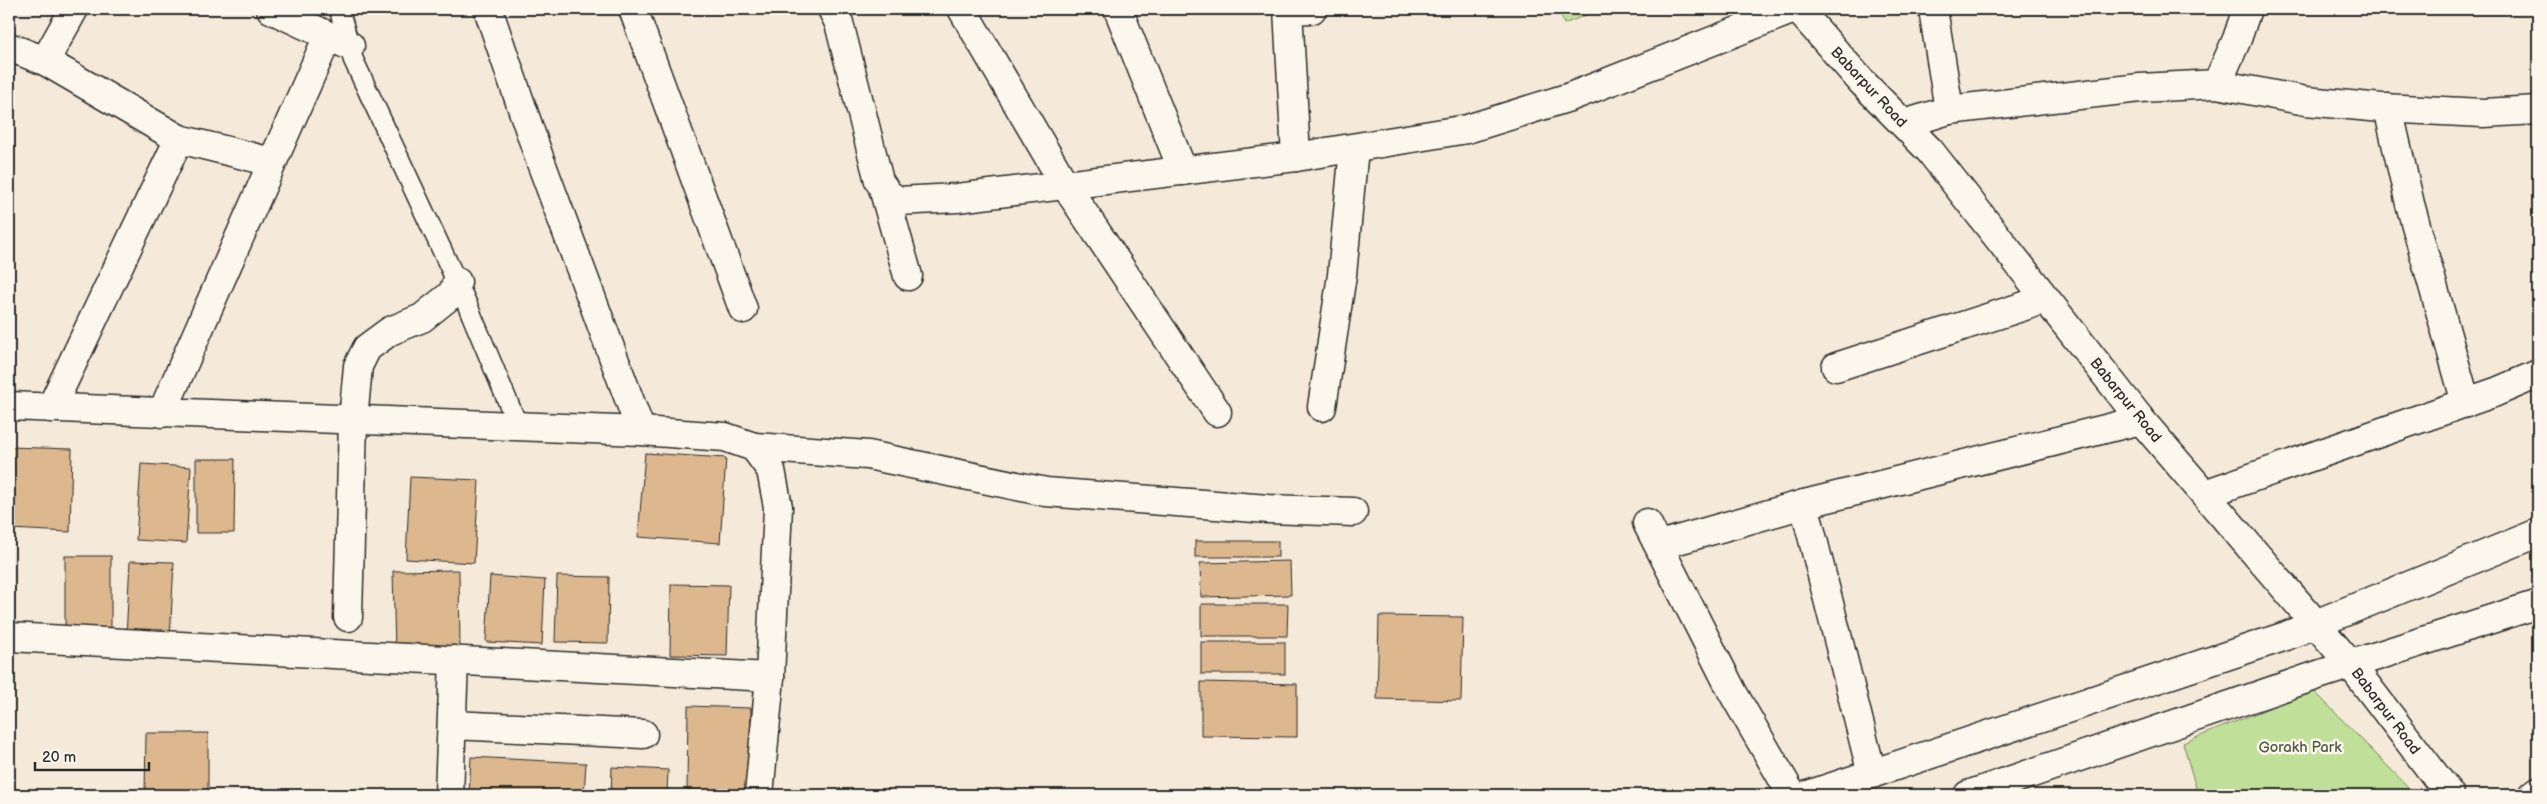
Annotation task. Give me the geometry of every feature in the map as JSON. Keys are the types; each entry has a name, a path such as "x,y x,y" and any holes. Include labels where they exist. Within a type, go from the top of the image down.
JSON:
{"street":[{"path":"44,61 74,9"},
{"path":"162,413 272,162 339,41 271,9"},
{"path":"488,9 540,160 641,431"},
{"path":"633,9 743,309"},
{"path":"832,9 839,23 879,181 883,188 908,276"},
{"path":"962,9 1065,185 1217,412"},
{"path":"1118,9 1183,171"},
{"path":"1296,9 1296,157"},
{"path":"883,188 898,201 957,198 1296,157 1467,129 1570,97 1796,9"},
{"name":"Babarpur Road","path":"1796,9 1930,151 2141,420 2351,665 2450,795"},
{"path":"1933,9 1948,110"},
{"path":"2217,84 2248,9"},
{"path":"11,56 44,61 179,139 272,162"},
{"path":"1904,124 1948,110 2140,88 2217,84 2306,101 2388,108 2483,113 2538,110"},
{"path":"2388,108 2410,204 2466,403"},
{"path":"51,408 179,139"},
{"path":"1322,407 1342,275 1354,148"},
{"path":"348,617 353,420 358,366 367,348 390,332 422,318 452,294 457,282"},
{"path":"1836,367 2046,299"},
{"path":"2204,494 2466,403 2538,374"},
{"path":"9,406 641,431 725,437 754,447 868,455 1046,492 1268,509 1353,512"},
{"path":"1792,795 1733,692 1653,534 1804,504 2141,420"},
{"path":"754,447 771,470 778,507 770,677 759,795"},
{"path":"1804,504 1872,774"},
{"path":"1808,795 2318,625 2538,532"},
{"path":"1968,795 2351,665 2538,604"},
{"path":"9,636 770,677"},
{"path":"449,795 454,660"},
{"path":"452,725 643,734"},
{"path":"2533,795 2538,791"}],"lane":[{"path":"339,9 339,41 353,59 457,282 518,426"}],"green space":[{"path":"1559,9 1601,9 1564,24"},
{"name":"Gorakh Park","path":"2313,690 2416,795 2198,795 2183,743"}],"building":[{"path":"9,447 72,449 70,532 9,529"},
{"path":"645,453 726,458 720,543 638,537"},
{"path":"196,459 235,459 234,533 196,533"},
{"path":"141,464 191,467 186,543 136,540"},
{"path":"410,477 479,480 474,563 406,559"},
{"path":"1195,541 1278,541 1278,557 1195,557"},
{"path":"65,556 111,556 111,629 65,629"},
{"path":"130,561 174,562 170,639 126,637"},
{"path":"1290,561 1291,595 1201,597 1200,563"},
{"path":"459,570 460,650 395,651 393,571"},
{"path":"490,576 545,580 542,645 486,642"},
{"path":"557,576 609,577 608,643 555,642"},
{"path":"671,584 729,585 727,656 670,655"},
{"path":"1201,604 1288,604 1287,636 1201,636"},
{"path":"1379,616 1463,617 1461,701 1377,699"},
{"path":"1201,642 1285,642 1285,674 1201,674"},
{"path":"1201,682 1297,684 1297,737 1201,736"},
{"path":"688,706 751,708 750,791 687,790"},
{"path":"146,733 208,733 208,795 145,795"},
{"path":"471,757 586,763 584,795 469,795"},
{"path":"612,767 668,770 667,795 611,795"}]}
